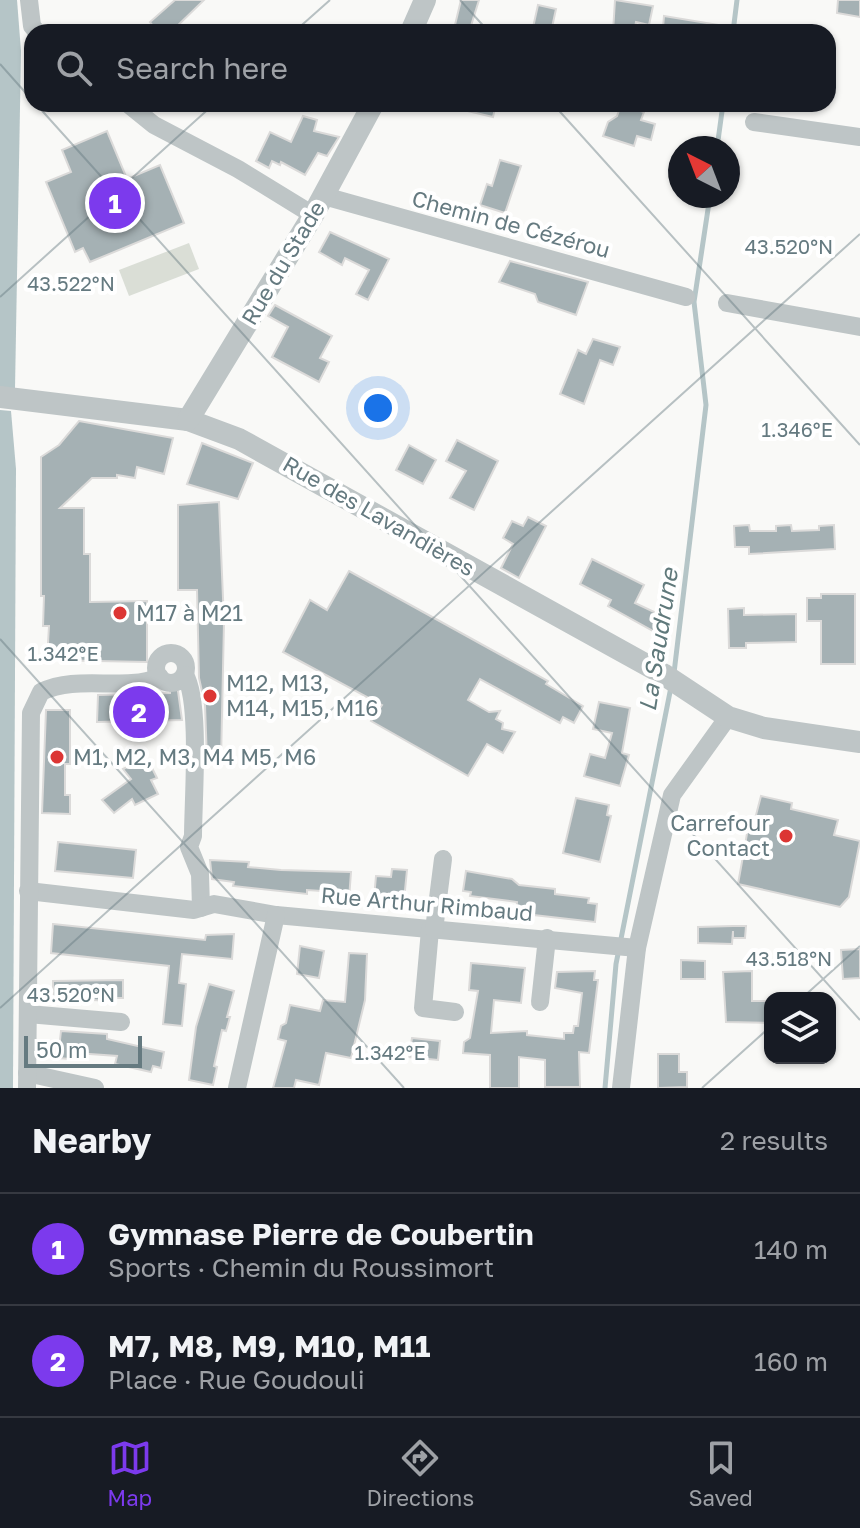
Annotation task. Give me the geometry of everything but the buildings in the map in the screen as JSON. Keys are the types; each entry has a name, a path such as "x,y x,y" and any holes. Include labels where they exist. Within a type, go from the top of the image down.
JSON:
{"street":[{"path":"29,0 32,24"},
{"path":"416,24 425,0"},
{"name":"Chemin de Cézérou","path":"138,112 154,125 238,169 318,206 686,297"},
{"name":"Rue du Stade","path":"188,420 318,206 369,112"},
{"path":"754,122 860,137"},
{"path":"727,303 860,327"},
{"name":"Rue des Lavandières","path":"10,398 188,420 269,453 657,671 728,717 764,728 860,742"},
{"path":"95,1088 27,1080 31,713 41,692 60,683 145,683 160,677 173,683 185,675 191,686 193,736 193,836 189,847 208,906"},
{"path":"621,1088 637,948 672,795 728,717"},
{"path":"443,859 423,1008 455,1012"},
{"name":"Rue Arthur Rimbaud","path":"28,891 637,948"},
{"path":"237,1088 276,915"},
{"path":"540,1002 547,938"},
{"path":"28,1014 121,1022"}],"shaded area":[{"path":"0,0 17,0 21,51 15,389 0,387"},
{"path":"189,243 199,269 129,296 119,270"},
{"path":"0,410 11,411 16,469 13,1088 0,1088"}],"waterway":[{"name":"La Saudrune","path":"734,24 737,0"},
{"name":"La Saudrune","path":"719,136 722,112"},
{"name":"La Saudrune","path":"674,673 706,405 694,302 708,208"},
{"name":"La Saudrune","path":"605,1088 616,964 671,687"}],"place":[{"name":"Gymnase Pierre de Coubertin","path":"115,203"},
{"name":"M17 à M21","path":"120,613"},
{"name":"M12, M13, M14, M15, M16","path":"210,696"},
{"name":"M7, M8, M9, M10, M11","path":"139,712"},
{"name":"M1, M2, M3, M4 M5, M6","path":"57,757"},
{"name":"Carrefour Contact","path":"786,836"}]}
